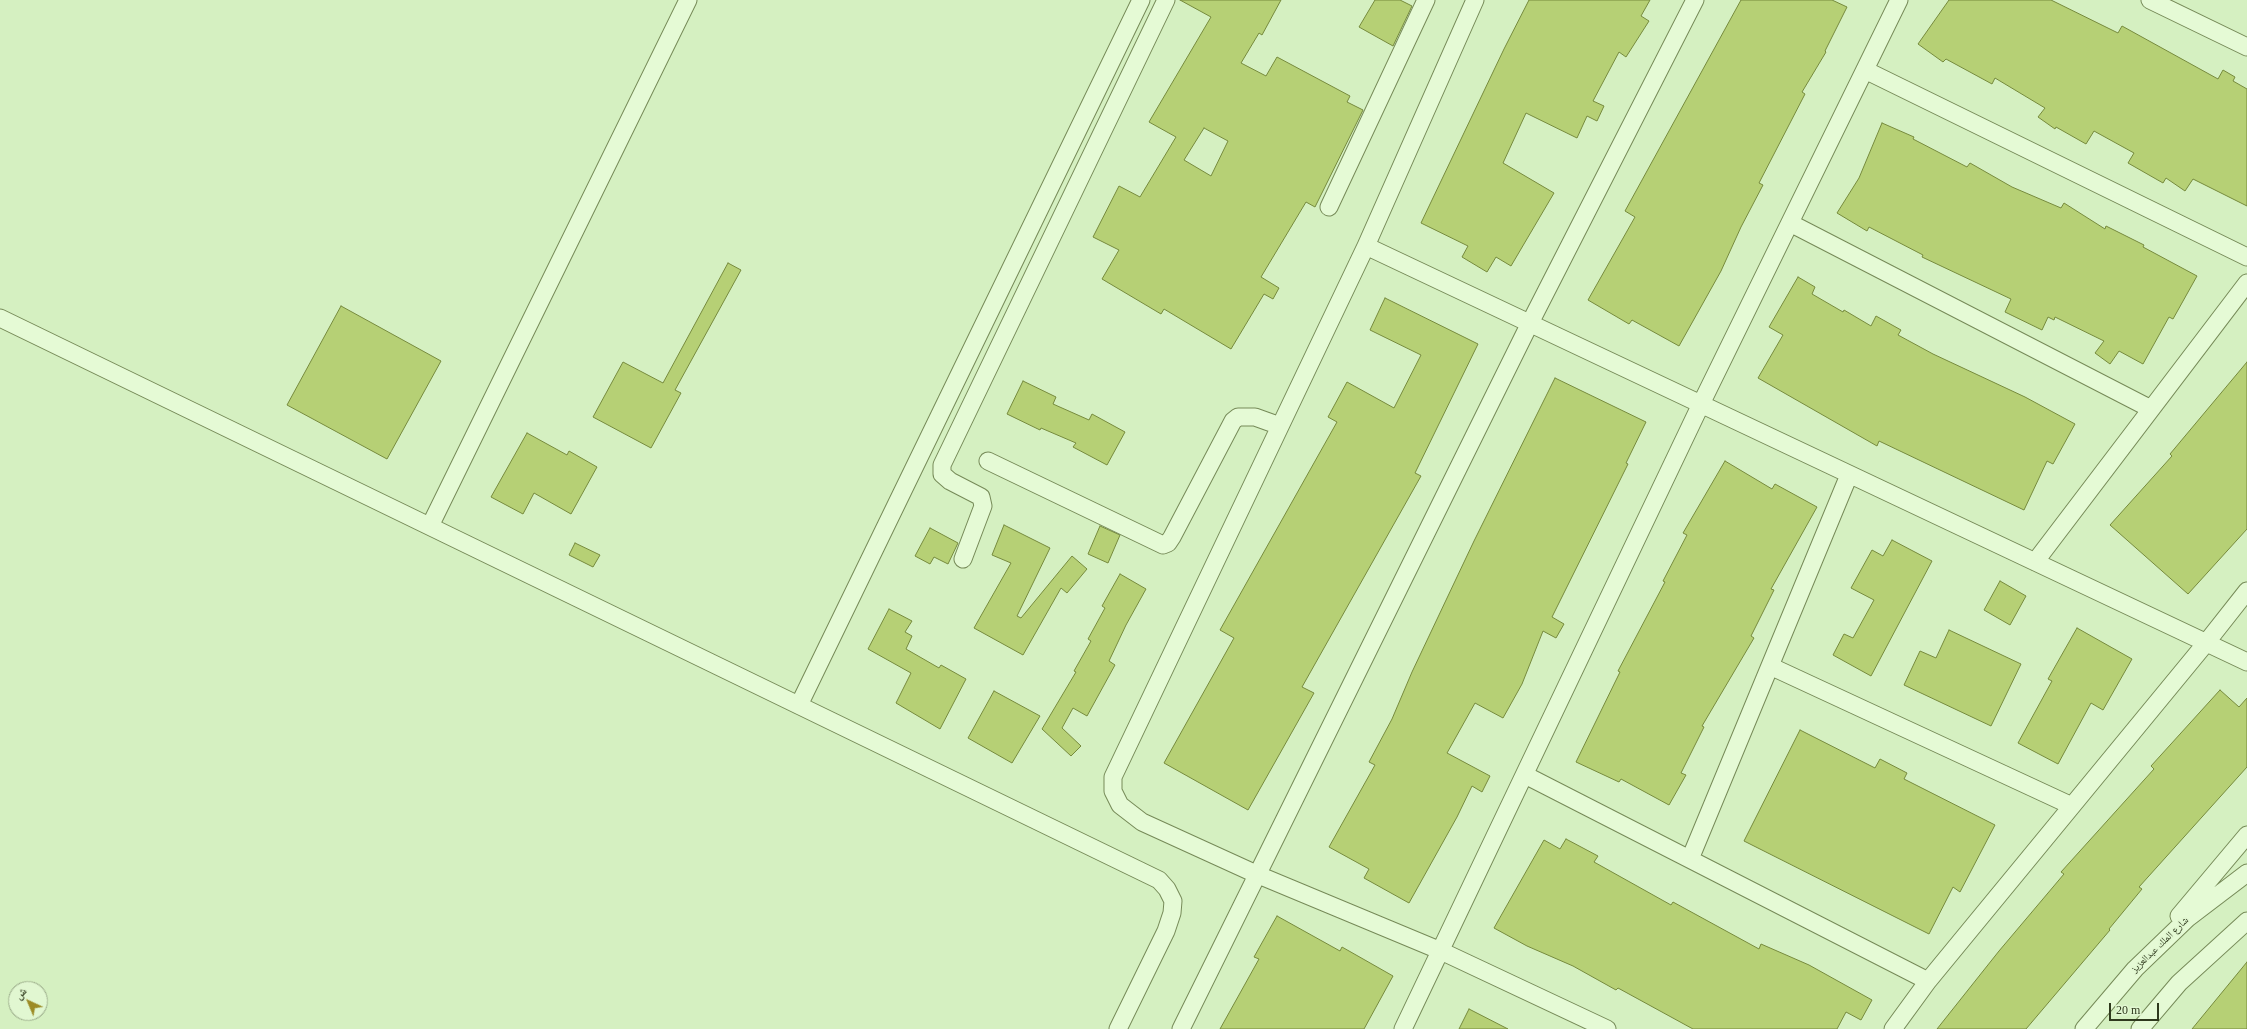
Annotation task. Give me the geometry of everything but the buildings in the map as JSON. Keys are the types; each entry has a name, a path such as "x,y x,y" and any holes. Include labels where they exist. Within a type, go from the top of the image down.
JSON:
{"street":[{"path":"430,526 688,0"},
{"path":"799,705 1141,0"},
{"path":"963,559 983,506 981,497 950,481 942,474 942,465 1166,0"},
{"path":"1330,208 1426,0"},
{"path":"1475,0 1366,246 1113,777 1113,791 1120,805 1142,822 1256,874 1441,951 1607,1029"},
{"path":"1181,1029 1256,874 1530,323 1695,0"},
{"path":"1403,1029 1700,404 1899,0"},
{"path":"2150,0 2247,47"},
{"path":"1865,70 2247,257"},
{"path":"1790,222 2151,409"},
{"path":"1366,246 2247,662"},
{"path":"2035,562 2247,283"},
{"path":"0,318 1159,880 1168,889 1173,900 1172,913 1166,931 1118,1029"},
{"path":"988,461 1162,545 1168,543 1172,537 1233,421 1238,417 1255,417 1280,426"},
{"path":"1690,859 1849,475"},
{"path":"1893,1029 1928,981 2206,643 2247,590"},
{"path":"1770,666 2072,806"},
{"path":"1525,775 1928,981"},
{"path":"2135,969 2247,835"},
{"name":"شارع الملك عبدالعزيز","path":"2084,1029 2135,969 2188,918 2247,873"},
{"path":"2140,1029 2179,983 2247,921"}]}
